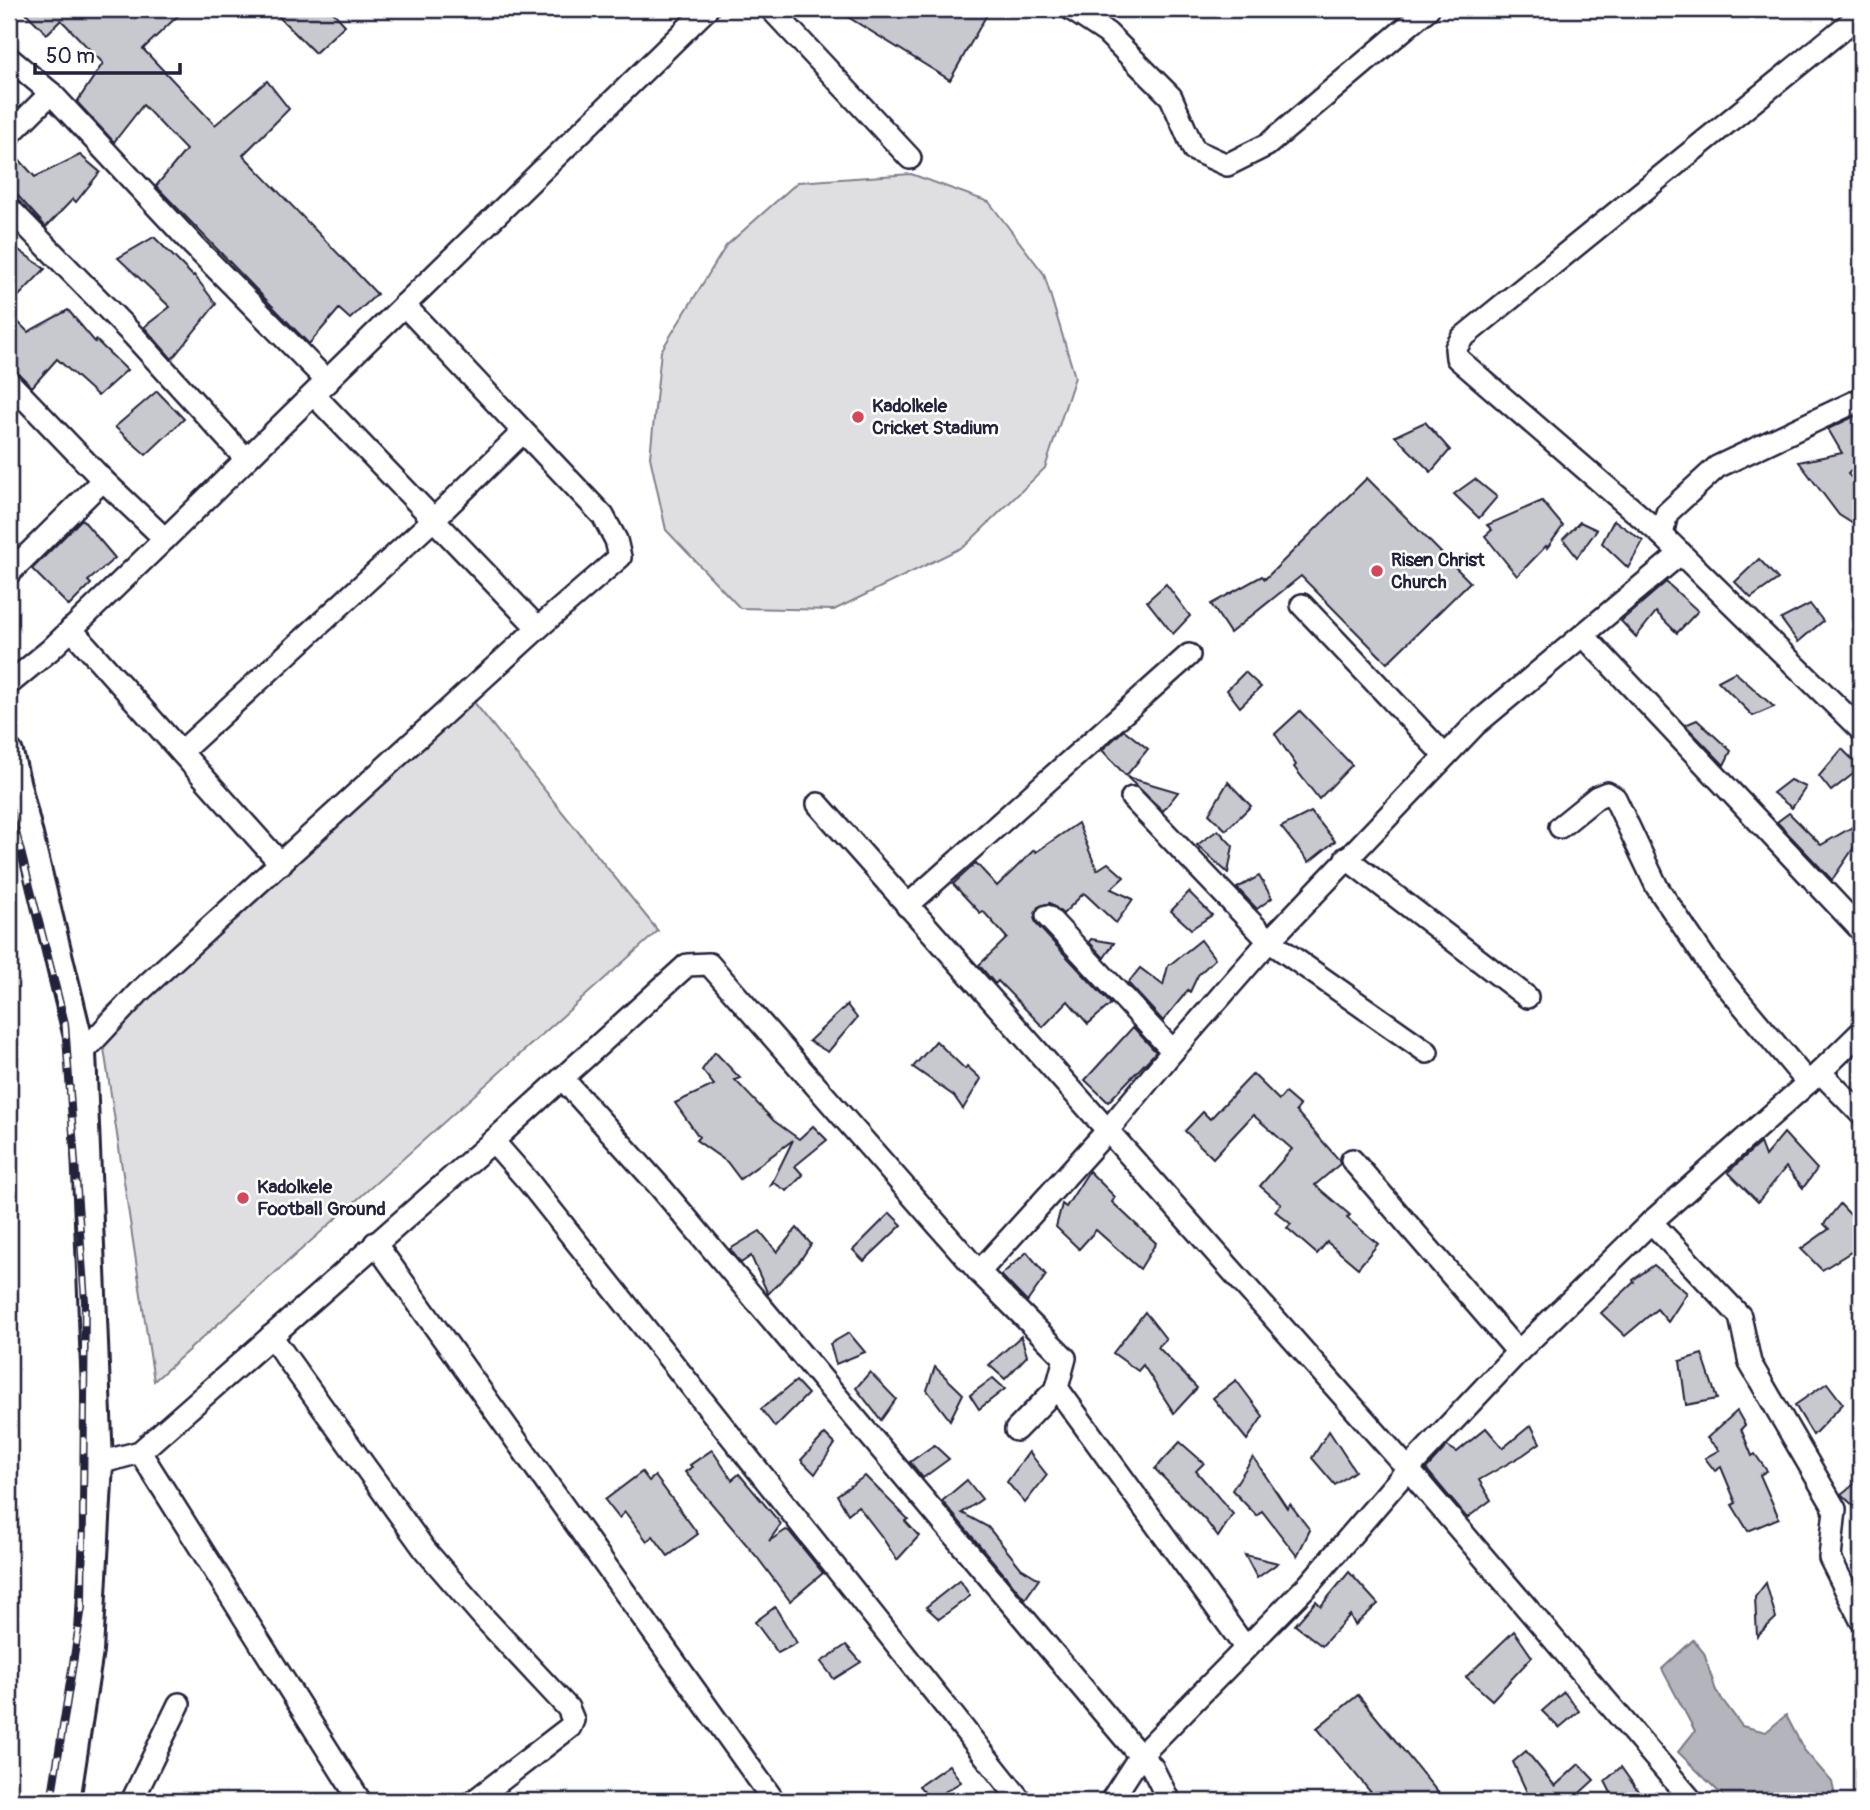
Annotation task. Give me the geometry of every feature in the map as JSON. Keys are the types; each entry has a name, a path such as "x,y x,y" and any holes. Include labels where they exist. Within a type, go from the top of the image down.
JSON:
{"main road":[{"path":"9,753 82,1053 99,1463 89,1651 66,1801"}],"street":[{"path":"9,684 71,629 321,389 707,9"},
{"path":"771,9 910,158"},
{"path":"1071,9 1107,33 1171,97 1194,150 1227,165 1267,145 1428,9"},
{"path":"1861,14 1462,338 1456,348 1457,358 1681,553 1861,730"},
{"path":"9,58 51,93 194,246 433,520 538,628"},
{"path":"9,135 51,93"},
{"path":"9,208 134,336 246,459"},
{"path":"82,1053 140,991 538,628 620,557 616,540 603,516 404,305"},
{"path":"9,382 103,480 165,539"},
{"path":"1662,536 1667,513 1717,467 1861,399"},
{"path":"181,752 433,520 523,432"},
{"path":"9,573 103,480"},
{"path":"979,1272 1108,1130 1269,941 1475,725 1681,553"},
{"path":"1302,605 1445,756"},
{"path":"71,629 281,864"},
{"path":"1583,635 1861,930"},
{"path":"907,906 1189,655"},
{"path":"1560,827 1597,797 1607,793 1615,798 1657,887 1703,955 1814,1077 1861,1114"},
{"path":"1132,798 1269,941 1427,1052"},
{"path":"818,804 1408,1469 1692,1801"},
{"path":"1346,858 1527,997"},
{"path":"1047,916 1173,1051"},
{"path":"99,1463 140,1452 493,1141 687,965 709,964 979,1272 1065,1358 1057,1388 1016,1430"},
{"path":"1111,1801 1140,1756 1310,1583 1408,1469 1518,1352 1651,1222 1861,1032"},
{"path":"562,1078 661,1188 1152,1768 1169,1801"},
{"path":"493,1141 528,1181 1021,1801"},
{"path":"1352,1160 1518,1352"},
{"path":"1651,1222 1740,1317 1750,1363 1835,1509 1830,1558 1861,1620"},
{"path":"375,1244 774,1801"},
{"path":"271,1336 425,1550 568,1708 573,1720 570,1727 474,1801"},
{"path":"1057,1388 1245,1647"},
{"path":"140,1452 355,1800"},
{"path":"132,1801 179,1704"}],"shaded area":[{"name":"Kadolkele Cricket Stadium","path":"911,174 989,202 1044,274 1075,377 1045,468 965,546 834,610 740,608 666,530 650,457 661,351 726,246 798,182"},
{"name":"Kadolkele Football Ground","path":"461,686 658,931 154,1381 99,1015"},
{"path":"1693,1640 1704,1653 1716,1691 1742,1726 1766,1732 1786,1715 1804,1750 1832,1782 1836,1801 1728,1801 1678,1752 1695,1731 1662,1669"}],"building":[{"path":"22,9 185,9 143,49 215,125 267,81 289,109 243,155 377,294 350,319 339,309 309,344 156,186 186,150 143,105 114,142 77,102 103,63 61,20 47,34"},
{"path":"271,9 330,9 345,25 315,53"},
{"path":"835,9 990,9 950,80"},
{"path":"9,148 35,177 80,155 100,172 76,202 73,199 46,227 9,186"},
{"path":"154,237 194,275 216,304 172,359 144,327 170,307 118,258"},
{"path":"9,243 45,269 9,306"},
{"path":"68,310 95,342 96,340 127,370 98,396 57,359 32,387 9,364 9,313 28,332"},
{"path":"157,391 184,419 146,455 115,427"},
{"path":"1855,416 1861,426 1861,460 1848,474 1861,488 1861,529 1839,515 1799,462 1842,453 1828,429"},
{"path":"1425,422 1450,450 1431,472 1395,436"},
{"name":"Risen Christ Church","path":"1367,478 1470,582 1387,663 1301,576 1230,633 1211,604 1262,576 1265,579"},
{"path":"1475,479 1497,497 1479,518 1454,494"},
{"path":"1542,501 1563,526 1547,548 1546,546 1517,576 1485,536 1492,530 1487,525"},
{"path":"82,519 115,558 88,581 91,584 69,606 32,569"},
{"path":"1614,520 1643,541 1628,568 1602,543"},
{"path":"1580,522 1597,530 1577,557 1563,539"},
{"path":"1759,559 1778,579 1751,598 1735,582"},
{"path":"1666,582 1698,611 1677,633 1656,612 1636,637 1621,621"},
{"path":"1166,584 1190,616 1173,634 1147,601"},
{"path":"1810,604 1823,621 1798,642 1781,619"},
{"path":"1245,672 1261,687 1240,707 1227,690"},
{"path":"1735,672 1774,707 1753,716 1718,681"},
{"path":"1300,711 1352,765 1319,799 1294,767 1296,765 1275,734"},
{"path":"1697,720 1731,751 1724,765 1685,725"},
{"path":"1124,730 1148,749 1126,776 1102,750"},
{"path":"1842,749 1861,768 1831,791 1819,776"},
{"path":"1127,777 1178,792 1163,811"},
{"path":"1790,780 1806,787 1792,808 1773,793"},
{"path":"1228,782 1251,806 1226,830 1209,814"},
{"path":"1311,812 1335,841 1309,862 1281,827"},
{"path":"1789,813 1821,845 1861,822 1861,853 1855,846 1832,880 1777,822"},
{"path":"1078,823 1097,870 1108,863 1124,877 1111,889 1133,899 1116,923 1084,893 1063,914 1050,903 1038,907 1034,918 1037,925 1111,1004 1088,1024 1068,1001 1043,1027 998,981 995,984 979,965 1007,938 983,911 980,913 953,884 976,863 997,886 1034,850 1036,852"},
{"path":"1218,830 1233,846 1228,873 1197,845"},
{"path":"1259,876 1272,898 1257,909 1237,888"},
{"path":"1189,892 1212,915 1191,929 1171,911"},
{"path":"1091,939 1114,943 1104,958 1089,942"},
{"path":"1201,940 1215,959 1198,975 1190,992 1188,990 1163,1021 1128,983 1140,968 1163,985 1168,966"},
{"path":"847,1005 857,1018 828,1052 809,1041"},
{"path":"1133,1027 1156,1052 1108,1102 1085,1080"},
{"path":"936,1041 965,1069 967,1066 981,1079 963,1109 954,1096 913,1067"},
{"path":"715,1052 740,1078 735,1080 774,1121 799,1139 813,1126 827,1140 795,1166 803,1175 787,1191 774,1183 771,1185 793,1140 740,1179 727,1162 696,1140 699,1137 675,1103 714,1085 702,1070"},
{"path":"1253,1074 1279,1100 1285,1093 1300,1106 1296,1111 1339,1160 1340,1164 1315,1185 1350,1215 1347,1218 1378,1244 1358,1268 1327,1242 1317,1254 1287,1228 1291,1224 1275,1211 1281,1204 1260,1186 1292,1149 1253,1115 1213,1158 1185,1131 1203,1112 1210,1119"},
{"path":"1784,1133 1817,1169 1803,1188 1786,1167 1758,1202 1728,1172 1760,1143 1765,1156"},
{"path":"1089,1171 1115,1197 1112,1202 1156,1243 1140,1269 1096,1230 1079,1249 1056,1227 1062,1204 1066,1207"},
{"path":"1840,1204 1861,1226 1861,1263 1851,1252 1822,1270 1801,1249 1829,1229 1824,1224"},
{"path":"890,1213 902,1225 864,1261 853,1250"},
{"path":"797,1228 811,1244 799,1262 768,1294 751,1256 741,1263 730,1249 760,1231 777,1252"},
{"path":"1027,1252 1046,1275 1027,1302 1001,1275"},
{"path":"1654,1265 1687,1293 1668,1322 1657,1309 1625,1336 1601,1313 1634,1282 1633,1280"},
{"path":"1145,1312 1166,1339 1158,1347 1197,1388 1174,1413 1143,1365 1138,1371 1113,1353"},
{"path":"849,1333 865,1352 836,1364 830,1344"},
{"path":"1021,1336 1027,1356 1005,1379 989,1365"},
{"path":"1702,1354 1717,1399 1686,1405 1680,1361"},
{"path":"935,1367 963,1394 950,1420 927,1390"},
{"path":"870,1372 896,1399 881,1420 856,1388"},
{"path":"993,1378 1005,1389 979,1409 970,1395"},
{"path":"1236,1380 1263,1416 1247,1440 1213,1398"},
{"path":"796,1381 808,1394 775,1427 761,1409"},
{"path":"1827,1383 1843,1404 1813,1435 1795,1405"},
{"path":"1737,1411 1745,1425 1741,1429 1752,1456 1755,1454 1767,1471 1760,1475 1779,1518 1748,1531 1732,1505 1736,1503 1721,1467 1715,1471 1705,1458 1719,1450 1707,1438"},
{"path":"1531,1425 1540,1443 1479,1480 1491,1500 1467,1518 1426,1469 1447,1446 1457,1452 1486,1428 1503,1448"},
{"path":"1329,1431 1355,1471 1335,1485 1312,1458"},
{"path":"825,1434 835,1444 815,1474 801,1460"},
{"path":"1180,1442 1204,1463 1196,1471 1233,1514 1218,1537 1155,1469"},
{"path":"934,1445 949,1459 923,1478 910,1462"},
{"path":"712,1450 732,1480 739,1474 781,1524 769,1541 786,1530 789,1531 823,1573 790,1601 757,1557 685,1472 692,1467 690,1465"},
{"path":"1029,1452 1047,1475 1025,1503 1007,1482"},
{"path":"1253,1457 1287,1508 1290,1504 1310,1530 1297,1556 1262,1511 1257,1516 1232,1490"},
{"path":"642,1472 649,1481 655,1476 698,1534 668,1556 653,1536 647,1541 625,1512 619,1518 605,1500"},
{"path":"865,1476 908,1519 905,1521 919,1536 897,1560 858,1506 848,1514 837,1495"},
{"path":"1861,1478 1861,1513 1841,1494"},
{"path":"967,1480 982,1499 962,1513 988,1527 1021,1568 1039,1579 1025,1599 942,1501"},
{"path":"1245,1555 1278,1563 1257,1578"},
{"path":"1349,1572 1378,1604 1355,1625 1350,1615 1322,1646 1295,1625 1316,1601 1321,1606"},
{"path":"960,1580 970,1596 939,1619 926,1607"},
{"path":"1766,1583 1776,1618 1757,1636 1755,1597"},
{"path":"775,1607 797,1643 778,1653 755,1622"},
{"path":"1514,1631 1532,1657 1492,1700 1466,1677"},
{"path":"846,1645 861,1662 834,1679 821,1662"},
{"path":"1564,1692 1579,1711 1559,1728 1542,1711"},
{"path":"1358,1695 1445,1801 1378,1801 1317,1728"},
{"path":"1526,1751 1555,1786 1579,1764 1594,1780 1571,1801 1531,1801 1513,1762"},
{"path":"949,1765 961,1782 931,1800 919,1786"},
{"path":"1621,1767 1645,1801 1615,1801 1605,1781"}],"railway":[{"path":"9,805 65,1023 85,1301 82,1607 51,1801"}],"place":[{"name":"Kadolkele Cricket Stadium","path":"858,417"},
{"name":"Risen Christ Church","path":"1377,571"},
{"name":"Kadolkele Football Ground","path":"243,1198"}]}
